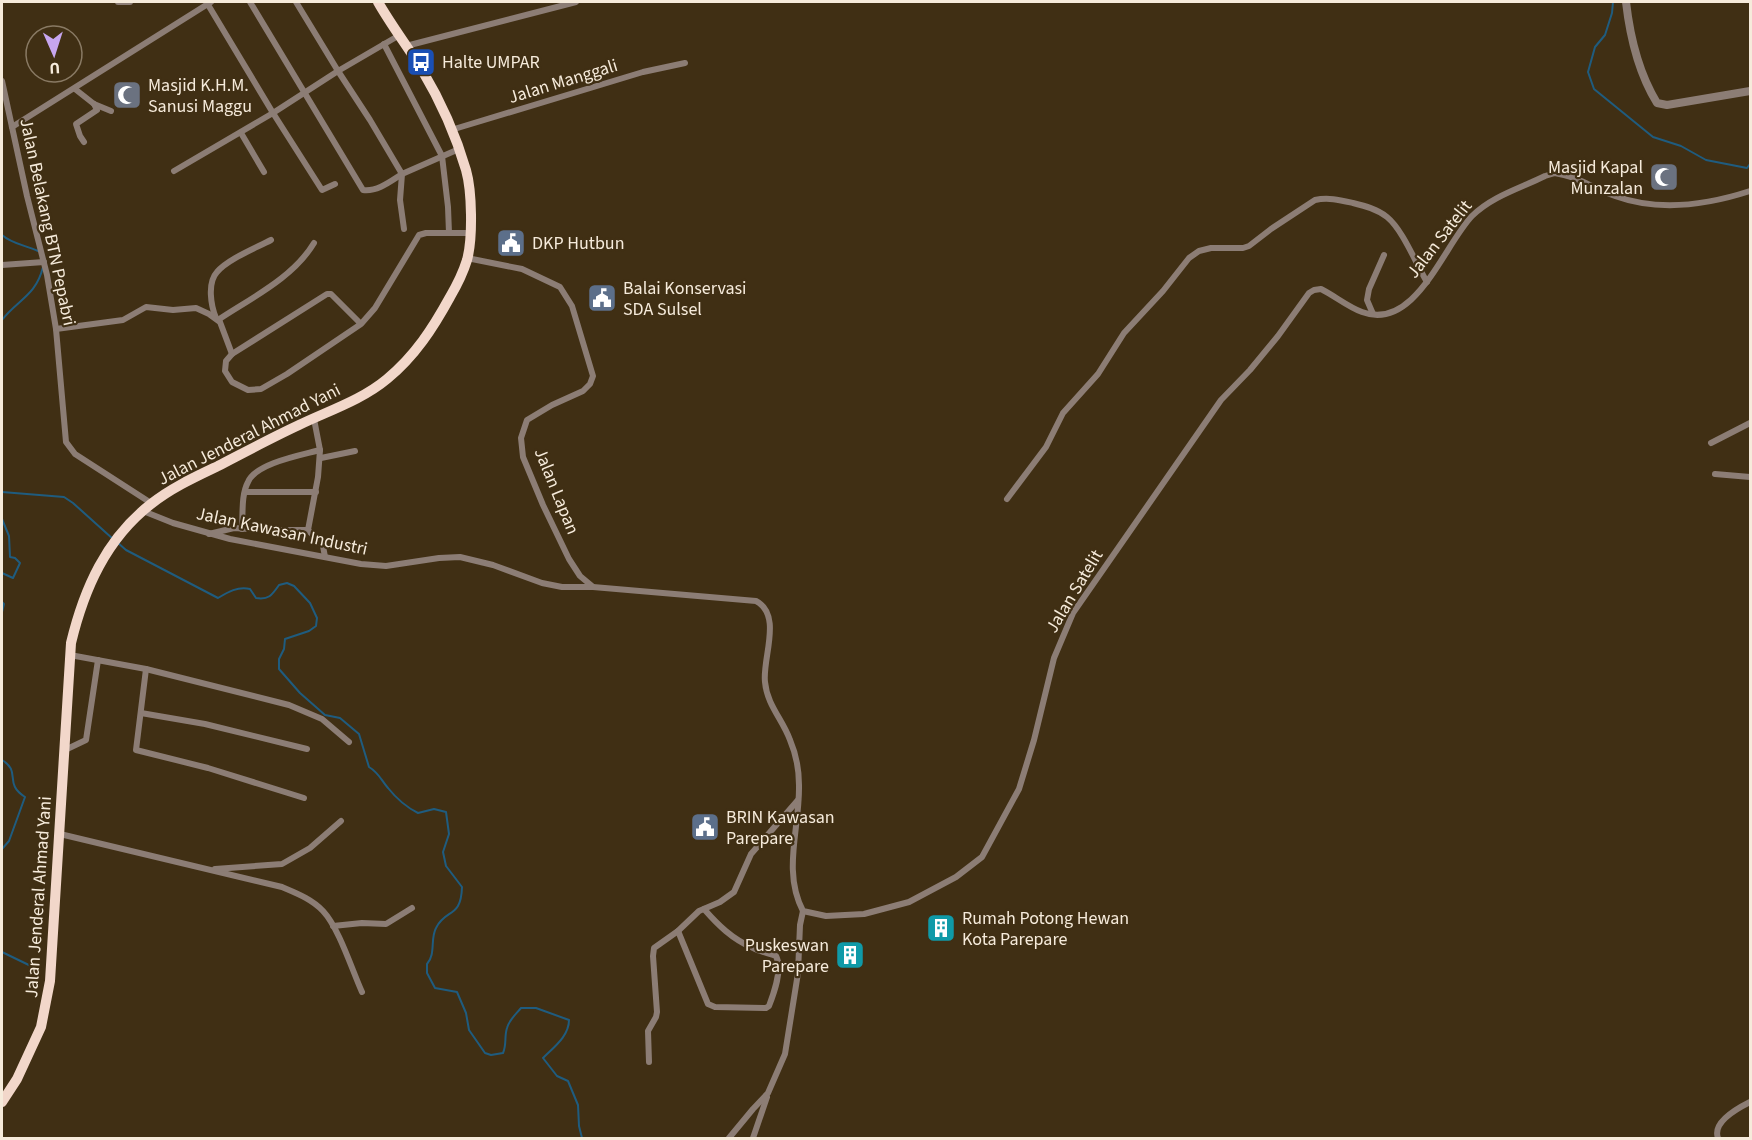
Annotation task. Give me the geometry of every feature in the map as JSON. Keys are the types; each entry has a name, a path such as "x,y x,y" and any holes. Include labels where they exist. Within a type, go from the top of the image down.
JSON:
{"highway":[{"name":"Jalan Jenderal Ahmad Yani","path":"2,1102 17,1079 41,1027 46,1009 60,834 70,655 78,611 99,566 116,539 147,507 180,485 356,399 386,380 414,353 431,330 459,281 467,258 470,233 470,192 467,172 451,130 422,71 378,2"}],"street":[{"path":"118,2 130,2"},
{"path":"12,127 209,2 273,113 322,190 335,184"},
{"path":"250,2 363,190 370,191 459,149"},
{"path":"296,2 402,174 400,200 404,229"},
{"path":"405,46 576,2"},
{"path":"1626,2 1630,34 1647,86 1657,103 1667,105 1750,91"},
{"path":"174,171 398,36"},
{"path":"384,44 442,156 450,233"},
{"name":"Jalan Manggali","path":"451,130 643,72 685,63"},
{"name":"Jalan Belakang BTN Pepabri","path":"2,81 44,262 56,329 66,442 69,448 85,461 147,507"},
{"path":"75,89 94,104 111,111"},
{"path":"84,142 76,124 98,110 94,104"},
{"path":"240,133 264,172"},
{"name":"Jalan Satelit","path":"803,911 808,914 826,916 864,914 909,902 956,877 982,857 1018,789 1034,740 1054,658 1070,621 1094,581 1148,508 1215,409 1278,336 1309,293 1322,289 1362,312 1373,314 1393,312 1427,282 1457,235 1481,208 1545,176 1564,175 1615,196 1659,205 1690,205 1750,191"},
{"path":"1007,499 1046,447 1063,413 1098,374 1124,333 1163,291 1181,266 1198,251 1249,246 1315,200 1335,199 1371,208 1388,218 1402,237 1427,282"},
{"path":"361,324 331,294 327,294 232,354 224,367 232,382 248,390 261,388 287,374 361,324 375,308 399,271 416,237 426,233 470,233"},
{"path":"232,354 212,305 212,283 215,274 237,258 271,240"},
{"path":"217,319 292,269 305,258 314,243"},
{"path":"1373,314 1367,300 1369,289 1384,255"},
{"name":"Jalan Lapan","path":"467,258 522,268 560,287 572,306 593,376 590,384 583,391 552,405 527,420 521,438 523,457 569,559 580,576 593,587"},
{"path":"2,265 44,262"},
{"path":"56,329 123,320 146,307 173,310 196,308 217,319"},
{"path":"308,530 321,458 314,419"},
{"path":"1711,443 1750,423"},
{"path":"242,529 250,478 262,468 320,450"},
{"path":"321,458 355,452"},
{"path":"1715,474 1750,477"},
{"path":"246,492 316,492"},
{"name":"Jalan Kawasan Industri","path":"147,507 208,534 361,564 386,566 460,557 493,565 542,583 593,587"},
{"path":"208,534 226,529 264,530"},
{"path":"279,530 308,530 323,546 325,557"},
{"path":"593,587 756,601 763,605 771,624 765,669 766,688 771,706 790,740 797,764 799,787 792,855 794,876 803,911 800,925 798,973 787,1044 753,1138"},
{"path":"70,655 146,669 289,705 322,719 350,742"},
{"path":"65,750 86,740 98,660"},
{"path":"146,669 135,748 138,751 208,768 304,798"},
{"path":"141,713 206,724 307,749"},
{"path":"649,1062 648,1031 657,1012 654,951 656,945 678,931 704,909 734,892 752,854 798,800"},
{"path":"210,870 282,864 310,848 341,821"},
{"path":"60,834 282,887 299,894 324,911 362,992"},
{"path":"333,926 362,923 386,924 412,908"},
{"path":"678,931 708,1004 715,1007 769,1006 779,966 776,956 756,950 736,940 704,909"},
{"path":"729,1138 768,1093"},
{"path":"1718,1138 1716,1132 1724,1119 1750,1101"}],"waterway":[{"path":"1613,2 1605,35 1595,47 1588,72 1594,89 1653,137 1681,146 1706,160 1747,168 1750,164"},
{"path":"2,235 38,251"},
{"path":"2,320 36,285 43,267"},
{"path":"2,492 64,497 113,539"},
{"path":"2,519 9,536 10,557 20,563 13,578 2,573"},
{"path":"118,543 126,550 218,598 241,588 250,589 256,598 264,598 272,594 279,585 287,583 294,586 310,603 317,618 316,626 309,631 285,639 284,649 279,659 279,669 300,693 325,715 340,718 359,734 369,767 409,808 418,813 434,809 446,812 449,834 443,852 446,866 462,887 461,897 456,909 436,928 427,973 435,988 457,992 466,1013 469,1030 485,1053 491,1055 503,1053 508,1025 521,1008 536,1008 569,1020 564,1036 543,1058 557,1076 568,1081 578,1105 582,1138"},
{"path":"2,602 4,604 2,612"},
{"path":"2,760 11,769 15,787 25,797 9,841 2,849"},
{"path":"2,952 35,968 35,980"}],"tunnel":[{"path":"264,530 279,530"}],"place":[{"name":"Halte UMPAR","path":"421,62"},
{"name":"Masjid K.H.M. Sanusi Maggu","path":"127,95"},
{"name":"Masjid Kapal Munzalan","path":"1664,177"},
{"name":"DKP Hutbun","path":"511,243"},
{"name":"Balai Konservasi SDA Sulsel","path":"602,298"},
{"name":"BRIN Kawasan Parepare","path":"705,827"},
{"name":"Rumah Potong Hewan Kota Parepare","path":"941,928"},
{"name":"Puskeswan Parepare","path":"850,955"}]}
